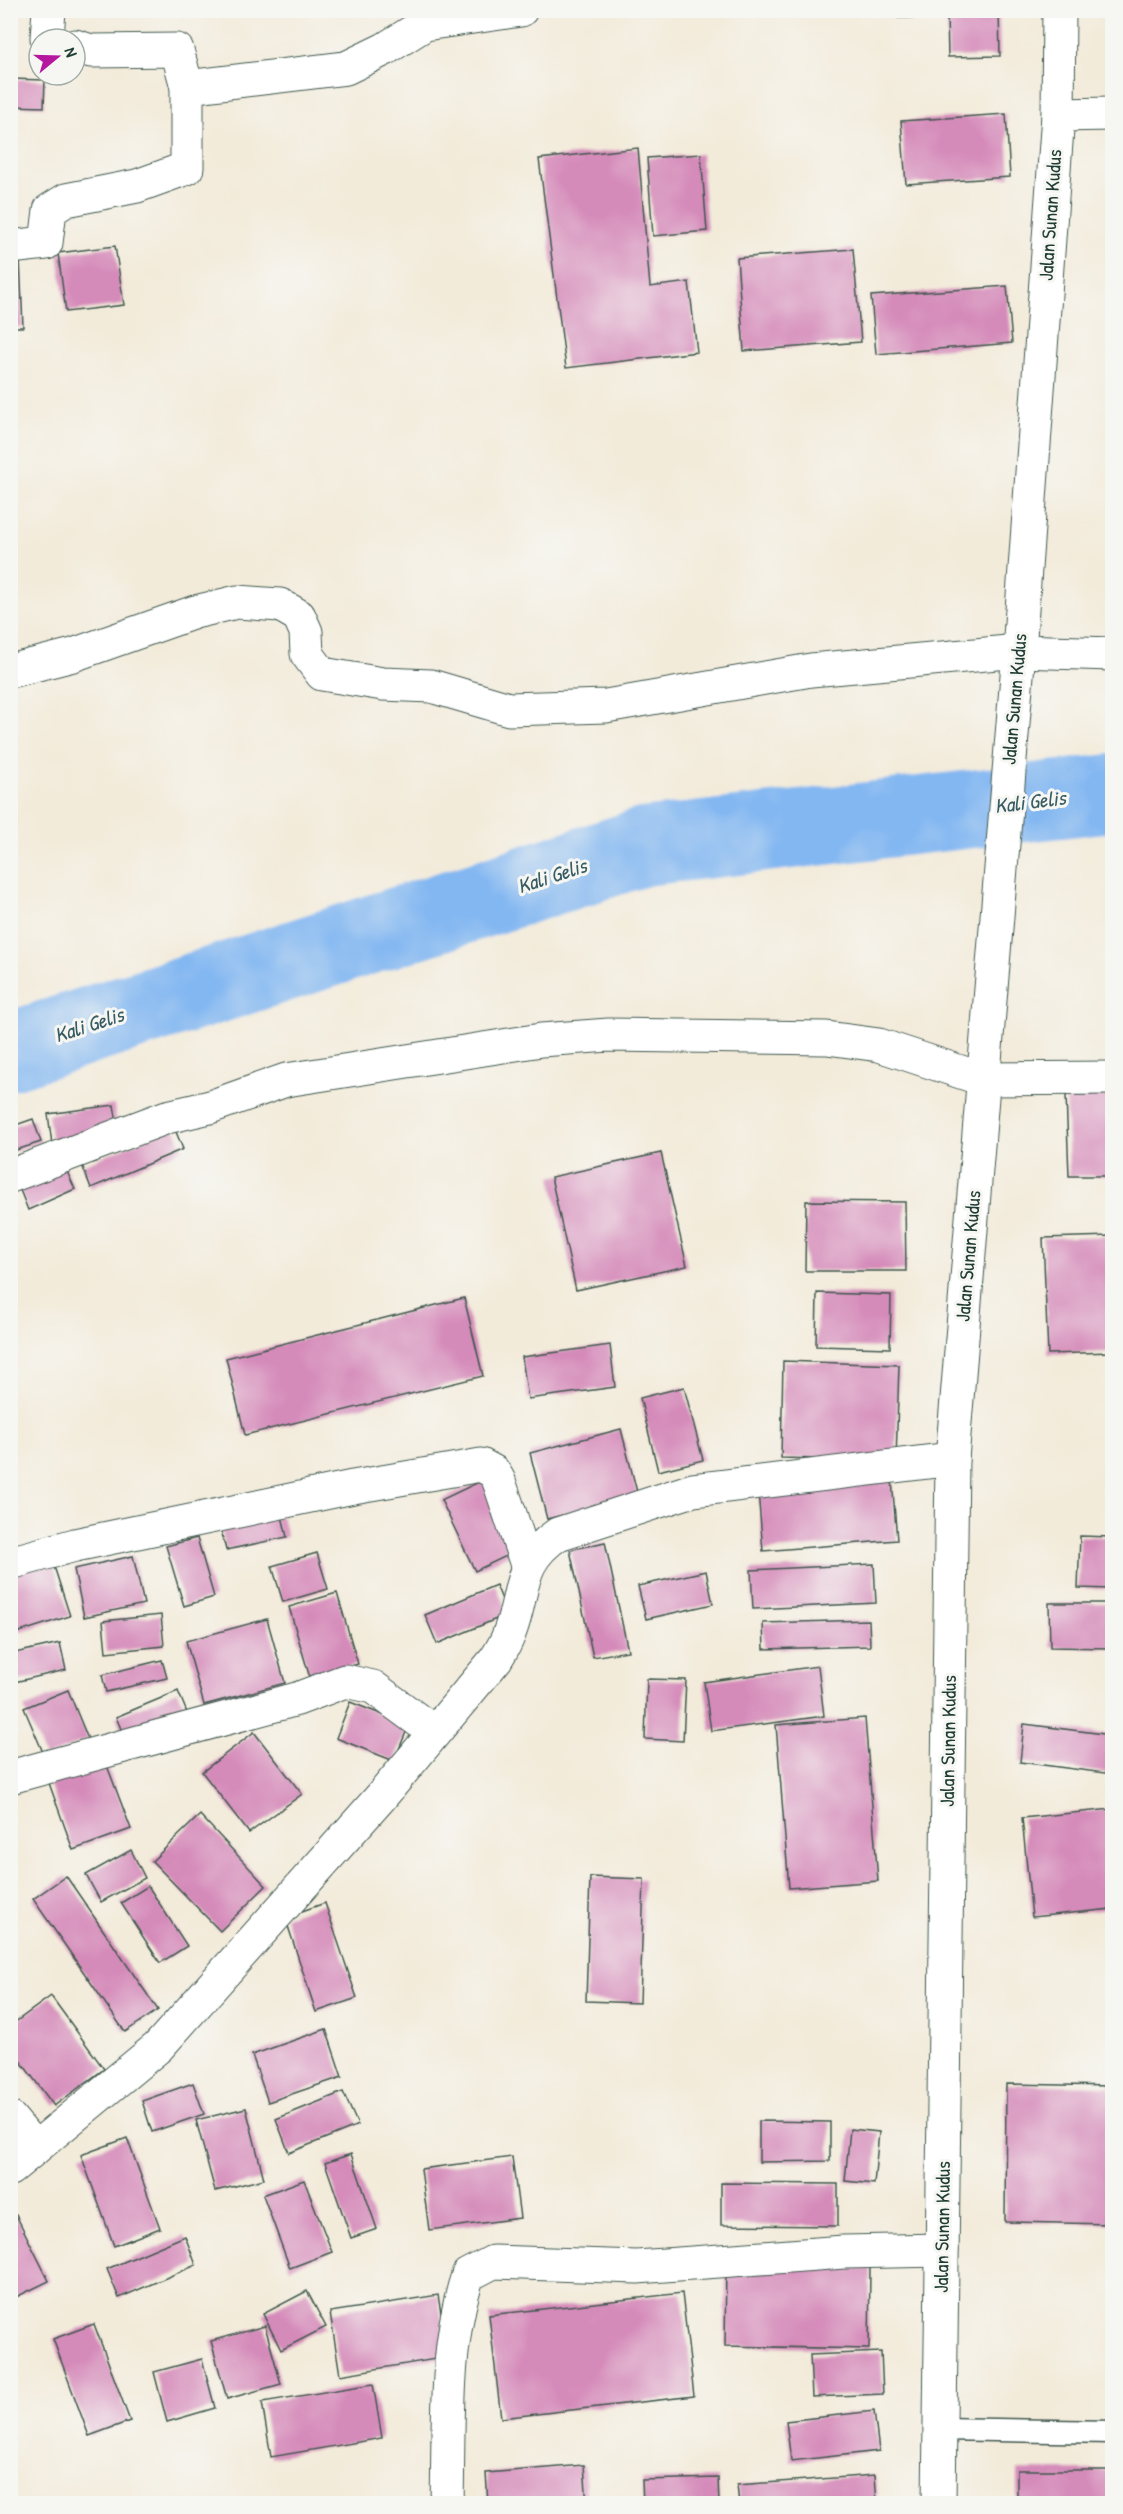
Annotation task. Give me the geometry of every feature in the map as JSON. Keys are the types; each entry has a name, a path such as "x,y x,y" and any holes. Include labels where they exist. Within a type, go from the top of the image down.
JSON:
{"street":[{"path":"48,27 49,10"},
{"path":"188,87 346,68 386,49 425,24 521,10"},
{"name":"Jalan Sunan Kudus","path":"939,2504 952,1459 1017,661 1058,114 1059,10"},
{"path":"10,246 46,243 50,210 66,200 137,186 187,168 188,87 177,50 87,50"},
{"path":"1058,114 1113,114"},
{"path":"10,671 73,655 195,612 237,602 280,605 299,616 306,632 307,654 322,674 383,684 431,686 509,709 606,706 811,670 1017,661 1113,654"},
{"path":"10,1176 167,1118 210,1107 286,1080 541,1040 609,1035 761,1035 827,1038 879,1045 983,1070 1113,1078"},
{"path":"10,2169 158,2047 380,1798 496,1659 509,1635 527,1565 540,1546 558,1534 693,1490 952,1459"},
{"path":"10,1563 75,1545 353,1487 481,1465 494,1472 499,1481 527,1565"},
{"path":"10,1777 297,1699 345,1681 373,1687 435,1732"},
{"path":"10,2118 35,2148"},
{"path":"447,2504 450,2394 458,2305 468,2275 493,2262 637,2267 844,2252 942,2250"}],"lane":[{"path":"940,2428 1113,2432"}],"building":[{"path":"897,10 999,10 1000,56 948,57 947,17 898,18"},
{"path":"10,79 27,79 27,87 45,87 44,107 10,106"},
{"path":"1006,114 1010,177 906,184 901,121"},
{"path":"638,148 650,287 689,282 697,352 566,368 539,159"},
{"path":"701,154 707,231 653,236 647,158"},
{"path":"115,246 124,305 66,312 58,253"},
{"path":"853,249 861,342 744,351 737,258"},
{"path":"10,258 20,258 23,327 10,327"},
{"path":"1007,286 1012,343 876,354 871,296"},
{"path":"1112,1094 1112,1176 1069,1176 1066,1095"},
{"path":"114,1105 119,1135 52,1144 48,1114"},
{"path":"33,1119 41,1142 10,1152 10,1127"},
{"path":"174,1127 183,1149 91,1188 82,1165"},
{"path":"661,1153 687,1266 576,1290 551,1177"},
{"path":"64,1165 75,1189 28,1210 18,1185"},
{"path":"806,1201 905,1202 906,1271 805,1271"},
{"path":"1112,1236 1112,1352 1048,1354 1043,1238"},
{"path":"817,1293 891,1295 890,1348 816,1346"},
{"path":"464,1298 483,1376 245,1435 226,1358"},
{"path":"610,1345 615,1387 528,1399 522,1357"},
{"path":"783,1361 899,1365 896,1461 781,1458"},
{"path":"684,1387 703,1460 658,1471 640,1398"},
{"path":"621,1429 638,1496 547,1519 530,1453"},
{"path":"483,1480 517,1551 475,1571 441,1500"},
{"path":"892,1480 897,1540 763,1551 758,1491"},
{"path":"282,1516 287,1537 226,1550 221,1530"},
{"path":"1080,1536 1112,1537 1112,1589 1078,1588"},
{"path":"197,1538 214,1597 184,1606 166,1546"},
{"path":"605,1542 628,1651 593,1657 570,1550"},
{"path":"317,1553 328,1589 283,1602 272,1566"},
{"path":"133,1556 144,1604 84,1617 74,1569"},
{"path":"52,1560 70,1616 10,1635 10,1573"},
{"path":"874,1564 876,1603 753,1609 751,1570"},
{"path":"706,1571 713,1604 646,1619 638,1586"},
{"path":"496,1585 508,1614 437,1644 425,1615"},
{"path":"337,1593 358,1664 310,1678 289,1607"},
{"path":"1049,1603 1112,1603 1112,1648 1050,1647"},
{"path":"161,1615 164,1646 106,1652 103,1621"},
{"path":"267,1619 285,1683 204,1705 186,1641"},
{"path":"869,1620 870,1646 764,1649 763,1623"},
{"path":"60,1643 66,1670 10,1683 10,1654"},
{"path":"162,1660 167,1678 106,1692 102,1675"},
{"path":"818,1666 824,1716 711,1731 704,1682"},
{"path":"647,1679 686,1680 683,1741 645,1739"},
{"path":"68,1690 88,1739 45,1757 24,1708"},
{"path":"178,1691 188,1715 126,1741 116,1717"},
{"path":"350,1702 409,1725 394,1761 336,1738"},
{"path":"865,1718 878,1881 789,1888 776,1725"},
{"path":"1024,1724 1112,1735 1112,1774 1020,1762"},
{"path":"254,1732 302,1794 249,1833 202,1772"},
{"path":"106,1763 131,1829 73,1850 49,1783"},
{"path":"1112,1809 1112,1909 1032,1917 1022,1818"},
{"path":"200,1815 266,1886 220,1931 152,1861"},
{"path":"131,1850 145,1878 101,1902 86,1875"},
{"path":"66,1876 158,2010 125,2032 33,1899"},
{"path":"590,1877 644,1879 640,2003 586,2001"},
{"path":"148,1886 187,1946 160,1963 121,1903"},
{"path":"325,1903 357,1998 316,2012 285,1917"},
{"path":"51,1996 104,2069 54,2106 10,2047 10,2026"},
{"path":"326,2029 342,2077 268,2102 252,2055"},
{"path":"193,2083 204,2114 152,2132 142,2101"},
{"path":"1006,2084 1112,2086 1112,2224 1005,2222"},
{"path":"343,2092 358,2125 289,2153 276,2119"},
{"path":"246,2108 264,2179 215,2191 196,2120"},
{"path":"759,2121 830,2122 830,2161 759,2162"},
{"path":"850,2129 879,2132 874,2184 845,2181"},
{"path":"127,2138 160,2228 114,2246 81,2155"},
{"path":"351,2154 377,2229 351,2238 325,2163"},
{"path":"512,2157 520,2218 429,2230 421,2169"},
{"path":"304,2180 332,2252 290,2268 263,2195"},
{"path":"721,2183 838,2184 838,2226 721,2225"},
{"path":"16,2215 49,2281 10,2300 10,2218"},
{"path":"185,2236 196,2265 119,2298 107,2269"},
{"path":"726,2265 870,2268 869,2349 725,2346"},
{"path":"307,2291 326,2327 281,2350 263,2314"},
{"path":"682,2293 694,2396 501,2418 489,2315"},
{"path":"438,2295 448,2357 340,2375 330,2312"},
{"path":"94,2324 130,2421 89,2436 53,2339"},
{"path":"265,2326 281,2384 227,2399 211,2341"},
{"path":"881,2352 883,2394 812,2397 810,2355"},
{"path":"202,2359 215,2408 167,2422 154,2372"},
{"path":"373,2384 382,2438 271,2457 262,2402"},
{"path":"874,2411 879,2451 791,2461 786,2421"},
{"path":"584,2465 587,2504 488,2504 486,2473"},
{"path":"1017,2470 1112,2470 1112,2504 1017,2504"},
{"path":"875,2475 877,2504 739,2504 737,2485"},
{"path":"718,2478 719,2504 643,2504 642,2480"}],"waterway":[{"name":"Kali Gelis","path":"10,1051 643,847 1112,793"}]}
